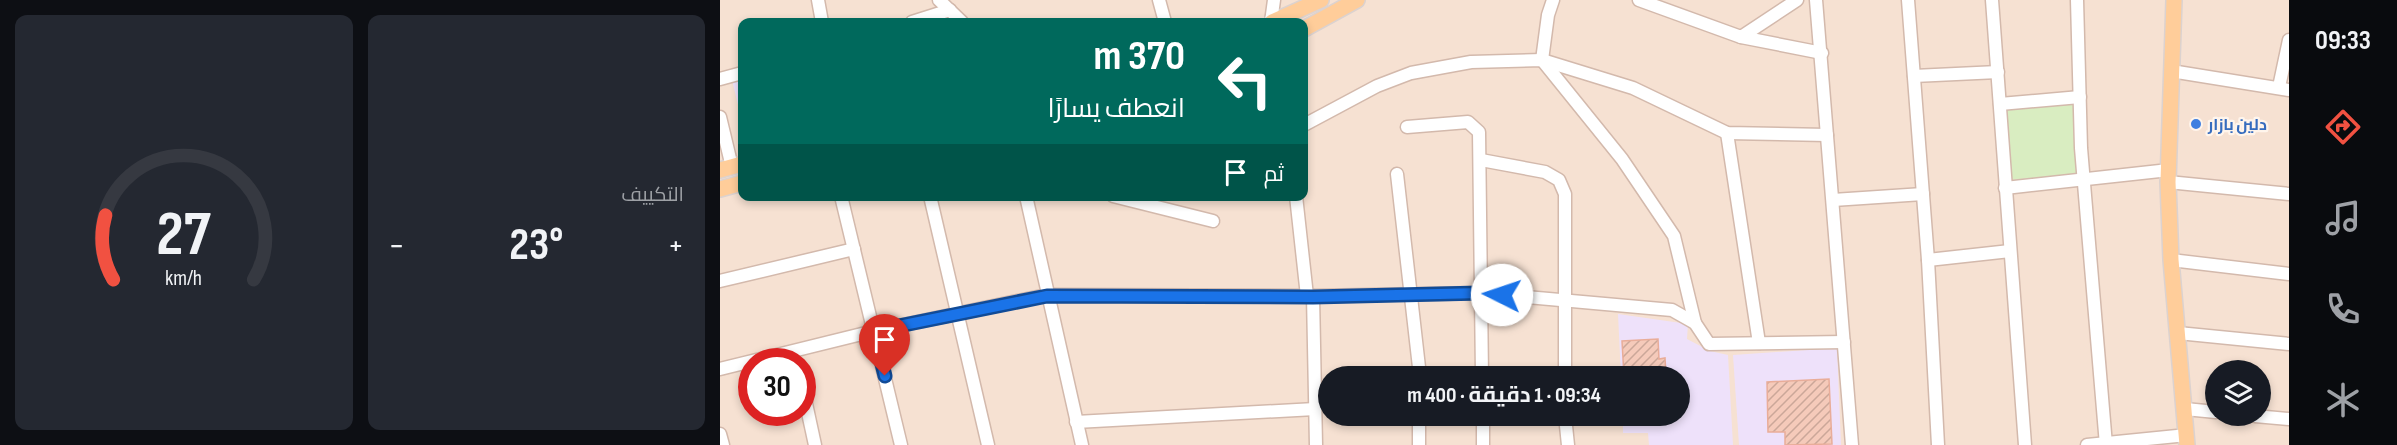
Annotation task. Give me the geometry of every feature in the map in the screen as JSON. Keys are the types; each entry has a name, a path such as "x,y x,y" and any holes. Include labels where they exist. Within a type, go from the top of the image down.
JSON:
{"main road":[{"path":"1281,18 1321,0"},
{"path":"1308,27 1357,0"},
{"path":"2174,0 2170,71 2171,260 2187,440"},
{"path":"720,189 738,184"}],"street":[{"path":"818,0 821,18"},
{"path":"939,0 958,18"},
{"path":"1159,0 1164,18"},
{"path":"1272,18 1274,0"},
{"path":"1553,0 1548,15 1542,60 1622,159 1674,236 1695,323 1709,344 1844,342"},
{"path":"1639,0 1741,38 1822,53"},
{"path":"1741,38 1797,0"},
{"path":"1816,0 1852,445"},
{"path":"1908,0 1928,260 1938,445"},
{"path":"1992,0 2025,445"},
{"path":"2077,0 2084,180 2106,444"},
{"path":"925,18 950,10"},
{"path":"2170,71 2284,89 2289,40"},
{"path":"1308,123 1377,86 1411,73 1471,62 1542,60 1633,88 1727,134 1827,135"},
{"path":"1914,76 1998,72"},
{"path":"720,80 738,74"},
{"path":"2000,104 2080,97"},
{"path":"720,117 731,167"},
{"path":"1407,127 1468,122 1479,132 1482,366"},
{"path":"1727,134 1759,343"},
{"path":"1481,160 1545,172 1559,180 1565,194 1564,366"},
{"path":"1397,174 1419,366"},
{"path":"2005,188 2084,180 2169,176 2289,194"},
{"path":"1833,200 1923,194"},
{"path":"842,201 901,445"},
{"path":"931,201 987,445"},
{"path":"1027,201 1082,445"},
{"path":"1155,201 1213,221"},
{"path":"1297,201 1310,296 1316,445"},
{"path":"720,280 854,249"},
{"path":"1928,260 2010,251"},
{"path":"2171,260 2289,274"},
{"path":"816,350 874,331 958,312 1047,296 1310,296 1481,293 1672,310 1695,323"},
{"path":"2178,333 2289,344"},
{"path":"720,369 738,366"},
{"path":"1076,422 1316,409"},
{"path":"2185,409 2205,411"},
{"path":"2271,417 2289,419"},
{"path":"811,426 815,445"},
{"path":"1419,426 1419,445"},
{"path":"1483,426 1483,445"},
{"path":"1566,426 1568,445"},
{"path":"720,434 723,445"},
{"path":"2087,445 2187,440"}],"shaded area":[{"path":"720,0 2289,0 2289,445 720,445"},
{"path":"738,79 738,105 732,80"},
{"path":"1618,314 1688,324 1687,339 1710,351 1728,355 1733,445 1649,445 1648,433 1623,433 1623,426 1690,426 1690,366 1621,366"},
{"path":"1837,348 1841,445 1739,445 1733,355"}],"green space":[{"path":"2075,100 2079,174 2007,180 2004,102"}],"building":[{"path":"1658,339 1659,359 1665,358 1665,366 1623,366 1622,341"},
{"path":"1829,379 1832,444 1785,445 1785,432 1768,432 1767,382"}],"place":[{"name":"دلين بازار","path":"2196,124"}],"route":[{"path":"885,376 874,331 958,312 1047,296 1313,297 1481,293 1502,295"}]}
